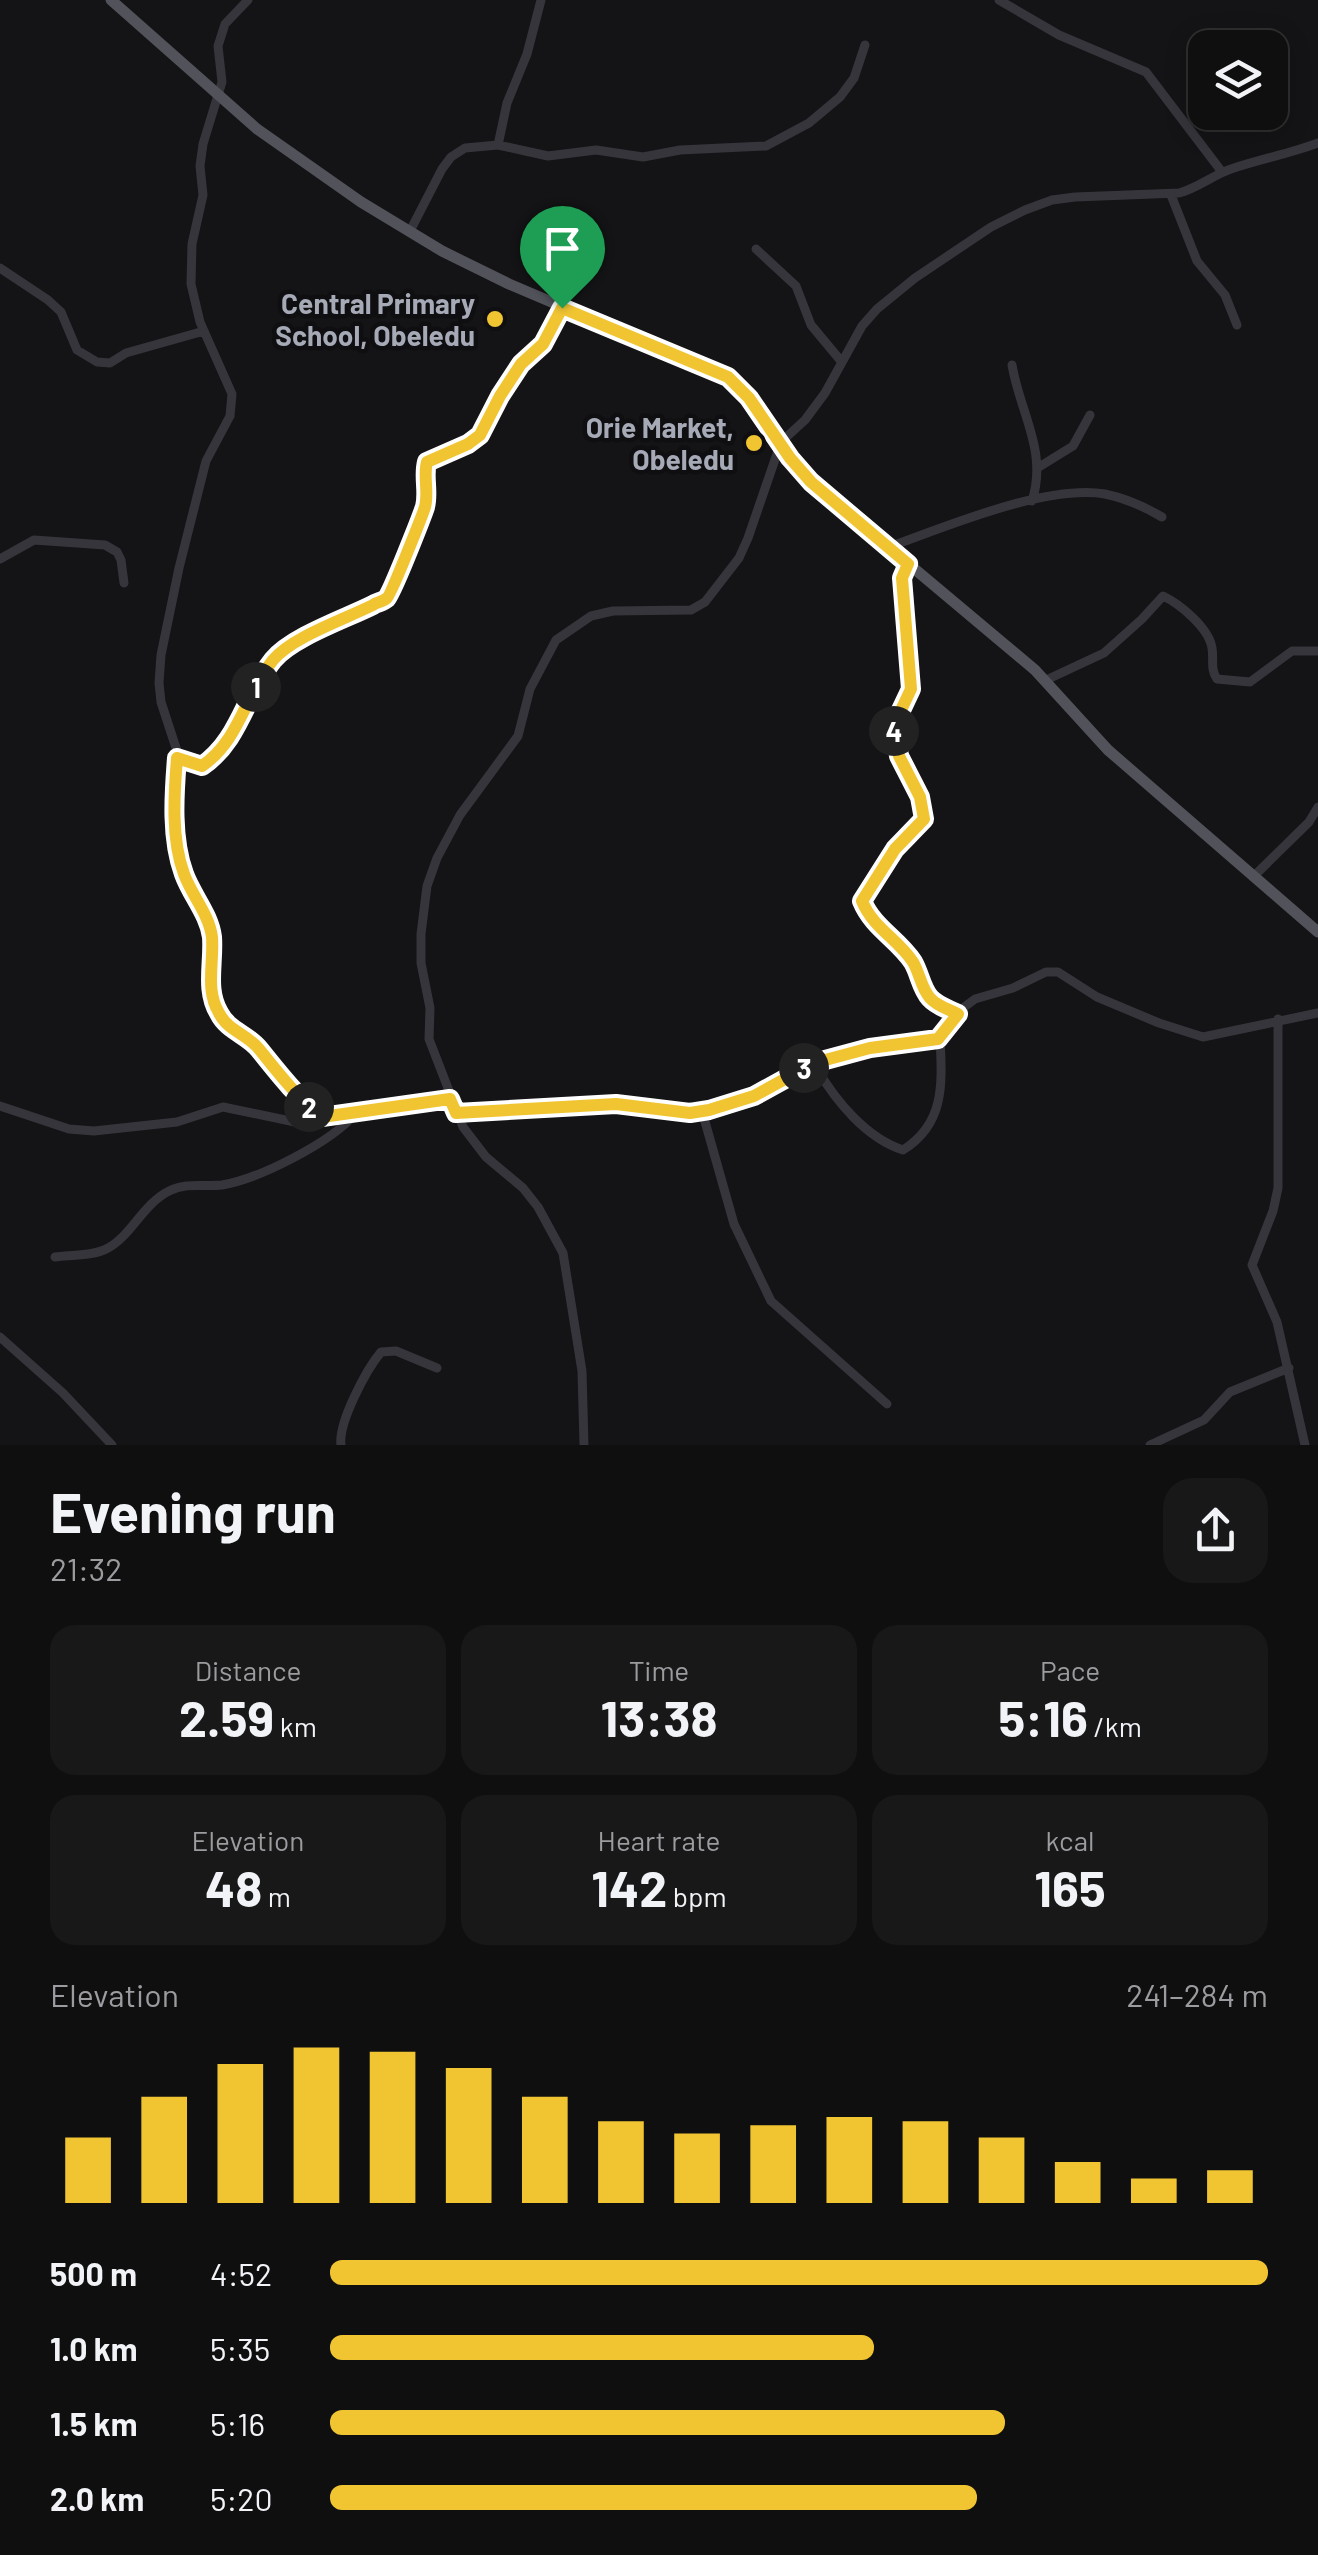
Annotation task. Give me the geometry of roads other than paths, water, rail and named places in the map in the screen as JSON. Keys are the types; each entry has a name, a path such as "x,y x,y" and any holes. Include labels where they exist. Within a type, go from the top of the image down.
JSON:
{"main road":[{"path":"111,0 302,164 410,231 562,308 728,377 749,398 811,482 1044,680 1108,750 1318,932"}],"street":[{"path":"248,0 232,15 221,35 217,54 222,70 220,96 203,144 203,195 192,244 191,284 204,331 232,394 230,416 206,461 161,655 162,702 174,735 177,758 178,857 212,936 211,996 224,1022 258,1048 298,1098 322,1117"},
{"path":"498,145 507,103 527,54 541,0"},
{"path":"1000,0 1059,35 1146,72 1222,172"},
{"path":"410,231 450,157 465,148 498,145 548,156 596,150 643,156 766,146 809,124 840,96 854,78 865,45"},
{"path":"584,1445 582,1371 562,1253 538,1207 523,1188 486,1157 456,1113 429,1039 430,1008 420,963 425,899 437,858 460,815 518,736 530,689 556,640 591,616 613,611 691,610 704,602 739,558 780,442 805,420 862,326 915,278 1008,218 1063,198 1170,196 1198,188 1222,172 1318,143"},
{"path":"1170,196 1197,261 1225,295 1237,325"},
{"path":"756,249 796,286 811,325 841,361"},
{"path":"0,268 61,312 77,350 97,362 110,363 126,353 204,331"},
{"path":"177,758 202,766 214,758 240,725 246,702 274,658 387,598 398,580 424,508 427,462 480,435 500,396 521,364 543,344 562,308"},
{"path":"1012,364 1036,444 1038,467 1032,501"},
{"path":"1038,467 1073,446 1090,415"},
{"path":"889,547 1052,496 1107,494 1162,517"},
{"path":"0,560 34,540 105,545 117,552 124,583"},
{"path":"908,564 902,578 911,689 894,725 899,756 920,797 924,819 895,849 862,901 878,927 896,941 915,966 926,994 936,1004 958,1014"},
{"path":"1044,680 1104,653 1163,596 1188,614 1209,638 1212,670 1217,679 1250,682 1292,651 1318,651"},
{"path":"1253,878 1310,822 1318,807"},
{"path":"816,1069 845,1109 903,1150 926,1130 936,1114 940,1037 958,1014 982,995 1012,988 1046,972 1058,972 1097,997 1203,1037 1318,1012"},
{"path":"1278,1019 1278,1188 1252,1265 1270,1301 1306,1445"},
{"path":"456,1113 616,1104 702,1112 726,1108 754,1096 814,1063 870,1048 940,1037"},
{"path":"0,1106 69,1129 94,1131 177,1122 222,1107 295,1122 450,1099"},
{"path":"702,1112 734,1224 772,1301 888,1404"},
{"path":"55,1257 106,1249 144,1210 172,1190 188,1185 219,1186 250,1177 333,1136 356,1113"},
{"path":"0,1337 112,1445"},
{"path":"327,1445 340,1444 363,1376 381,1352 396,1351 437,1368"},
{"path":"1150,1445 1204,1420 1230,1392 1289,1368"}],"place":[{"name":"Central Primary School, Obeledu","path":"495,319"},
{"name":"Orie Market, Obeledu","path":"754,443"}]}
